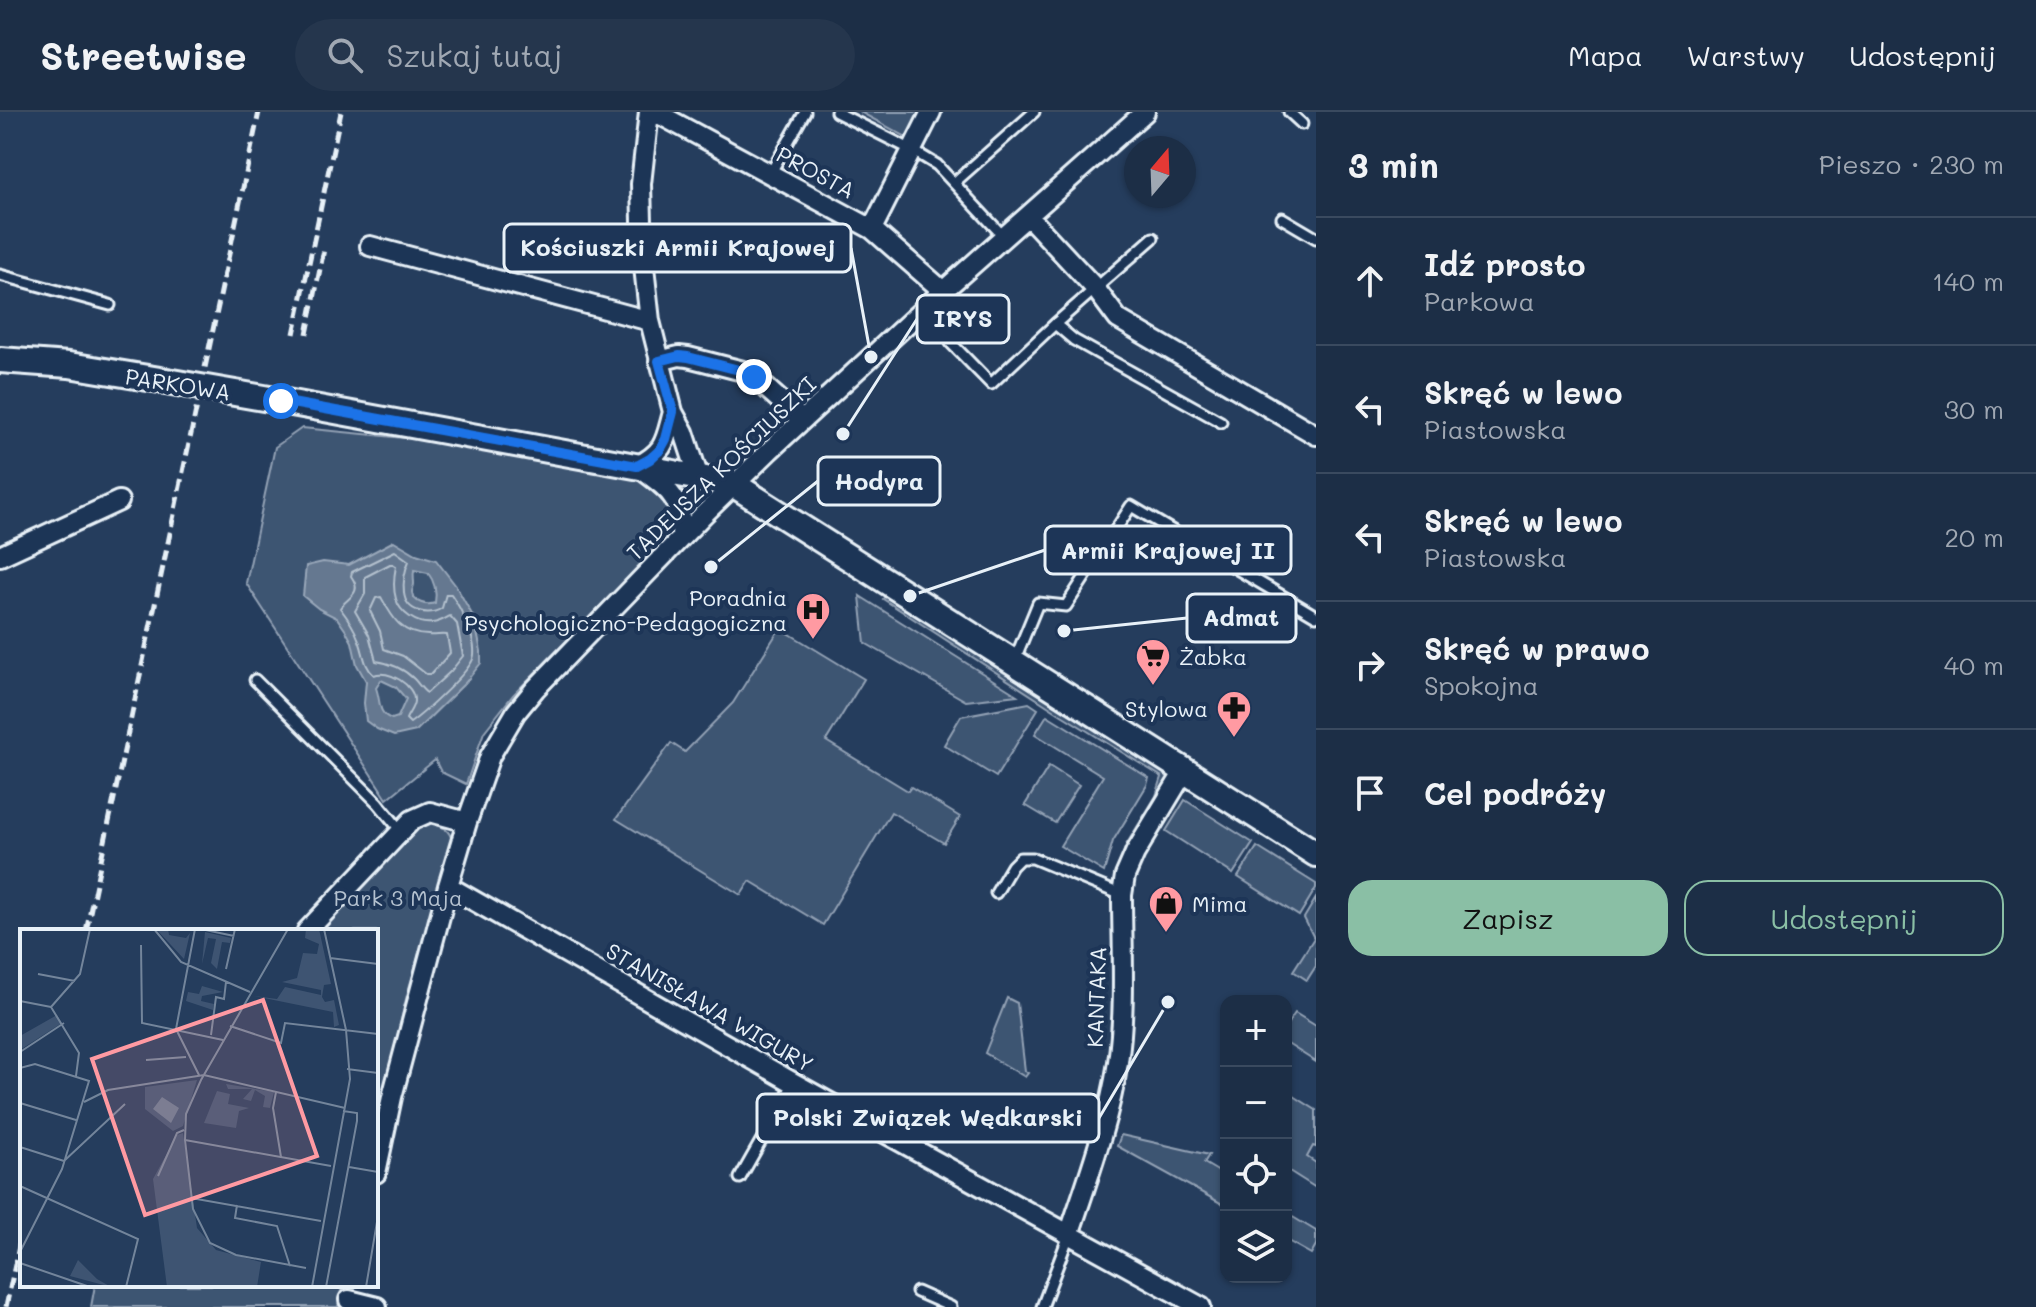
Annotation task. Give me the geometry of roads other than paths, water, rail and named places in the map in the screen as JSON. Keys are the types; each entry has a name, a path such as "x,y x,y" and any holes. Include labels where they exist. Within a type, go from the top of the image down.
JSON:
{"street":[{"path":"649,112 641,184 643,258 650,321 673,412 684,432 699,478"},
{"name":"PROSTA","path":"655,112 872,229 943,291"},
{"path":"872,229 931,112"},
{"name":"TADEUSZA KOŚCIUSZKI","path":"378,1164 392,1097 467,822 490,756 516,712 733,484 943,291 1145,112"},
{"path":"1028,216 1095,288 1118,319 1316,435"},
{"path":"370,246 650,321"},
{"path":"659,361 688,357 743,371 754,377 802,420"},
{"name":"PARKOWA","path":"0,360 69,365 166,381 733,484"},
{"path":"673,412 660,450 637,466 676,499 681,537"},
{"path":"733,484 1316,854"},
{"path":"0,556 119,501"},
{"name":"KANTAKA","path":"1069,1235 1105,1128 1118,1063 1122,1026 1122,895 1125,876 1135,853 1185,770"},
{"path":"309,929 412,820 430,812 467,822"},
{"name":"STANISŁAWA WIGURY","path":"448,886 794,1083 1201,1307"},
{"path":"350,1297 377,1307"}],"lane":[{"path":"770,174 805,112"},
{"path":"836,112 937,165 1004,237"},
{"path":"954,183 1034,112"},
{"path":"1289,112 1302,124"},
{"path":"1282,218 1316,238"},
{"path":"951,343 991,384 1153,238"},
{"path":"0,275 110,305"},
{"path":"1055,324 1074,340 1221,422"},
{"path":"1014,662 1038,603 1066,606 1131,506 1316,616"},
{"path":"255,680 378,803 401,831"},
{"path":"996,893 1020,858 1033,858 1122,895"},
{"path":"740,1178 794,1083"},
{"path":"1042,1307 1069,1235"},
{"path":"917,1292 951,1307"}],"water":[{"path":"394,541 416,554 436,560 456,586 474,618 481,663 416,731 394,736 366,721 366,681 357,665 352,642 337,618 303,596 306,566 323,562 349,565","holes":["414,570 430,576 435,587 435,603 421,603 413,596","381,680 396,687 406,699 398,717 387,717 382,710 376,688"]}],"railway":[{"path":"86,929 259,112"},
{"path":"294,334 341,112"},
{"path":"307,334 324,249"},
{"path":"6,1307 20,1241"}],"place":[{"name":"Kościuszki Armii Krajowej","path":"871,357"},
{"name":"IRYS","path":"843,434"},
{"name":"Hodyra","path":"711,567"},
{"name":"Armii Krajowej II","path":"910,596"},
{"name":"Admat","path":"1064,631"},
{"name":"Poradnia Psychologiczno-Pedagogiczna","path":"813,641"},
{"name":"Żabka","path":"1153,687"},
{"name":"Stylowa","path":"1234,739"},
{"name":"Mima","path":"1166,934"},
{"name":"Polski Związek Wędkarski","path":"1168,1002"}],"park label":[{"name":"Park 3 Maja","path":"398,897"}]}
